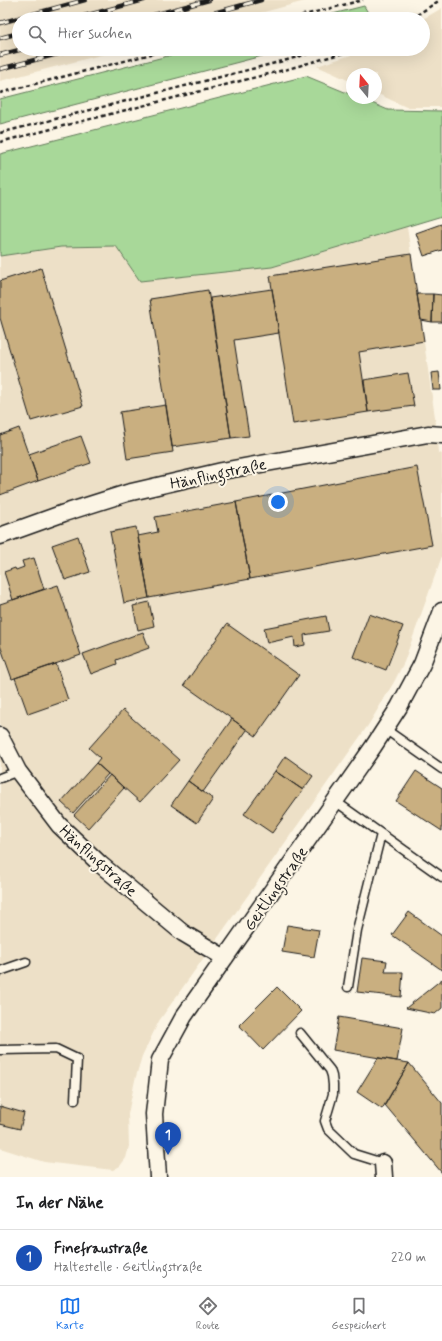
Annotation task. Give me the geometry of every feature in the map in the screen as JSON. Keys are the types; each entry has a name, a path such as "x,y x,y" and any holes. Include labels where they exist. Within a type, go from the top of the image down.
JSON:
{"street":[{"name":"Hänflingstraße","path":"0,536 64,513 127,493 222,471 428,434 442,435"},
{"name":"Geitlingstraße","path":"157,1177 154,1114 160,1060 184,1016 399,707 422,664 442,611"},
{"name":"Hänflingstraße","path":"0,736 18,771 59,825 100,864 183,933 225,958"}],"lane":[{"path":"385,729 442,769"},
{"path":"0,778 18,771"},
{"path":"335,801 442,877"},
{"path":"348,987 359,922 381,834"},
{"path":"0,971 26,962"},
{"path":"300,1033 330,1070 332,1076 333,1094 325,1121 328,1129 354,1154 383,1170"},
{"path":"0,1050 56,1049 77,1059 75,1100"}],"path":[{"path":"316,12 363,0"},
{"path":"422,12 440,0"},
{"path":"0,92 143,56"},
{"path":"0,133 300,56"},
{"path":"0,142 332,56"}],"shaded area":[{"path":"8,0 309,0 264,12 12,12 12,56 97,56 0,81 0,2"},
{"path":"442,8 442,107 406,107 382,96 382,68 346,68 346,79 317,66 348,56 430,56 430,15"},
{"path":"407,227 435,417 438,452 442,454 442,556 404,662 369,724 159,1021 142,1056 135,1080 128,1114 129,1146 126,1158 120,1166 113,1170 44,1162 0,1148 0,256 61,247 116,246 140,281 272,267"}],"green space":[{"path":"364,6 368,12 340,12"},
{"path":"168,56 262,56 0,124 0,99"},
{"path":"306,76 346,93 346,104 374,104 388,110 442,111 442,216 272,267 140,281 116,246 61,247 0,256 0,154"}],"building":[{"path":"441,224 442,250 424,256 416,233"},
{"path":"411,254 424,341 359,352 368,412 293,424 270,276"},
{"path":"41,268 83,406 31,421 0,318 0,281"},
{"path":"272,289 279,333 234,340 249,436 231,438 210,298"},
{"path":"208,290 231,438 172,447 150,299"},
{"path":"417,294 433,294 432,322 421,320"},
{"path":"433,294 442,295 442,322 432,322"},
{"path":"439,372 441,390 433,390 431,373"},
{"path":"408,373 414,406 368,412 364,380"},
{"path":"166,405 173,452 127,459 120,412"},
{"path":"19,428 38,481 0,495 0,435"},
{"path":"81,436 91,463 38,481 29,454"},
{"path":"417,467 432,545 250,579 236,502"},
{"path":"236,502 250,579 149,598 138,536 158,532 155,517"},
{"path":"136,527 149,598 124,603 110,532"},
{"path":"78,536 90,572 65,580 52,545"},
{"path":"34,558 44,589 13,600 4,572 15,568 16,570 24,567 22,561"},
{"path":"58,585 81,655 12,679 0,645 0,604"},
{"path":"149,602 154,626 138,630 133,606"},
{"path":"369,614 403,626 386,670 353,657"},
{"path":"326,616 329,631 304,635 305,645 295,647 294,637 267,643 264,628"},
{"path":"227,624 299,675 256,736 184,685"},
{"path":"143,632 149,648 116,660 117,664 91,674 83,654"},
{"path":"56,664 68,700 28,714 15,678"},
{"path":"123,710 179,760 140,802 96,763 100,758 89,748"},
{"path":"232,719 247,730 203,792 188,781"},
{"path":"285,756 313,776 303,790 275,771"},
{"path":"96,763 108,774 73,813 61,802"},
{"path":"275,771 303,790 272,833 244,814"},
{"path":"416,771 442,788 442,831 396,801"},
{"path":"110,775 124,788 88,828 74,815"},
{"path":"188,781 213,799 197,823 171,805"},
{"path":"409,912 442,936 442,970 392,935"},
{"path":"287,925 319,930 314,957 282,952"},
{"path":"362,958 387,961 385,972 403,972 401,997 357,992"},
{"path":"442,979 442,1008 435,1014 406,1008"},
{"path":"277,987 301,1011 263,1050 239,1025"},
{"path":"339,1017 403,1028 397,1061 333,1050"},
{"path":"378,1058 409,1063 382,1109 357,1092"},
{"path":"409,1063 442,1103 442,1173 385,1105"},
{"path":"0,1106 24,1113 20,1129 0,1124"}],"railway":[{"path":"41,12 85,0"},
{"path":"99,12 144,0"},
{"path":"165,12 209,0"},
{"path":"217,12 261,0"},
{"path":"0,23 12,20"},
{"path":"0,38 12,35"},
{"path":"0,55 12,52"},
{"path":"0,69 50,56"}],"place":[{"name":"Finefraustraße","path":"168,1155"}]}
